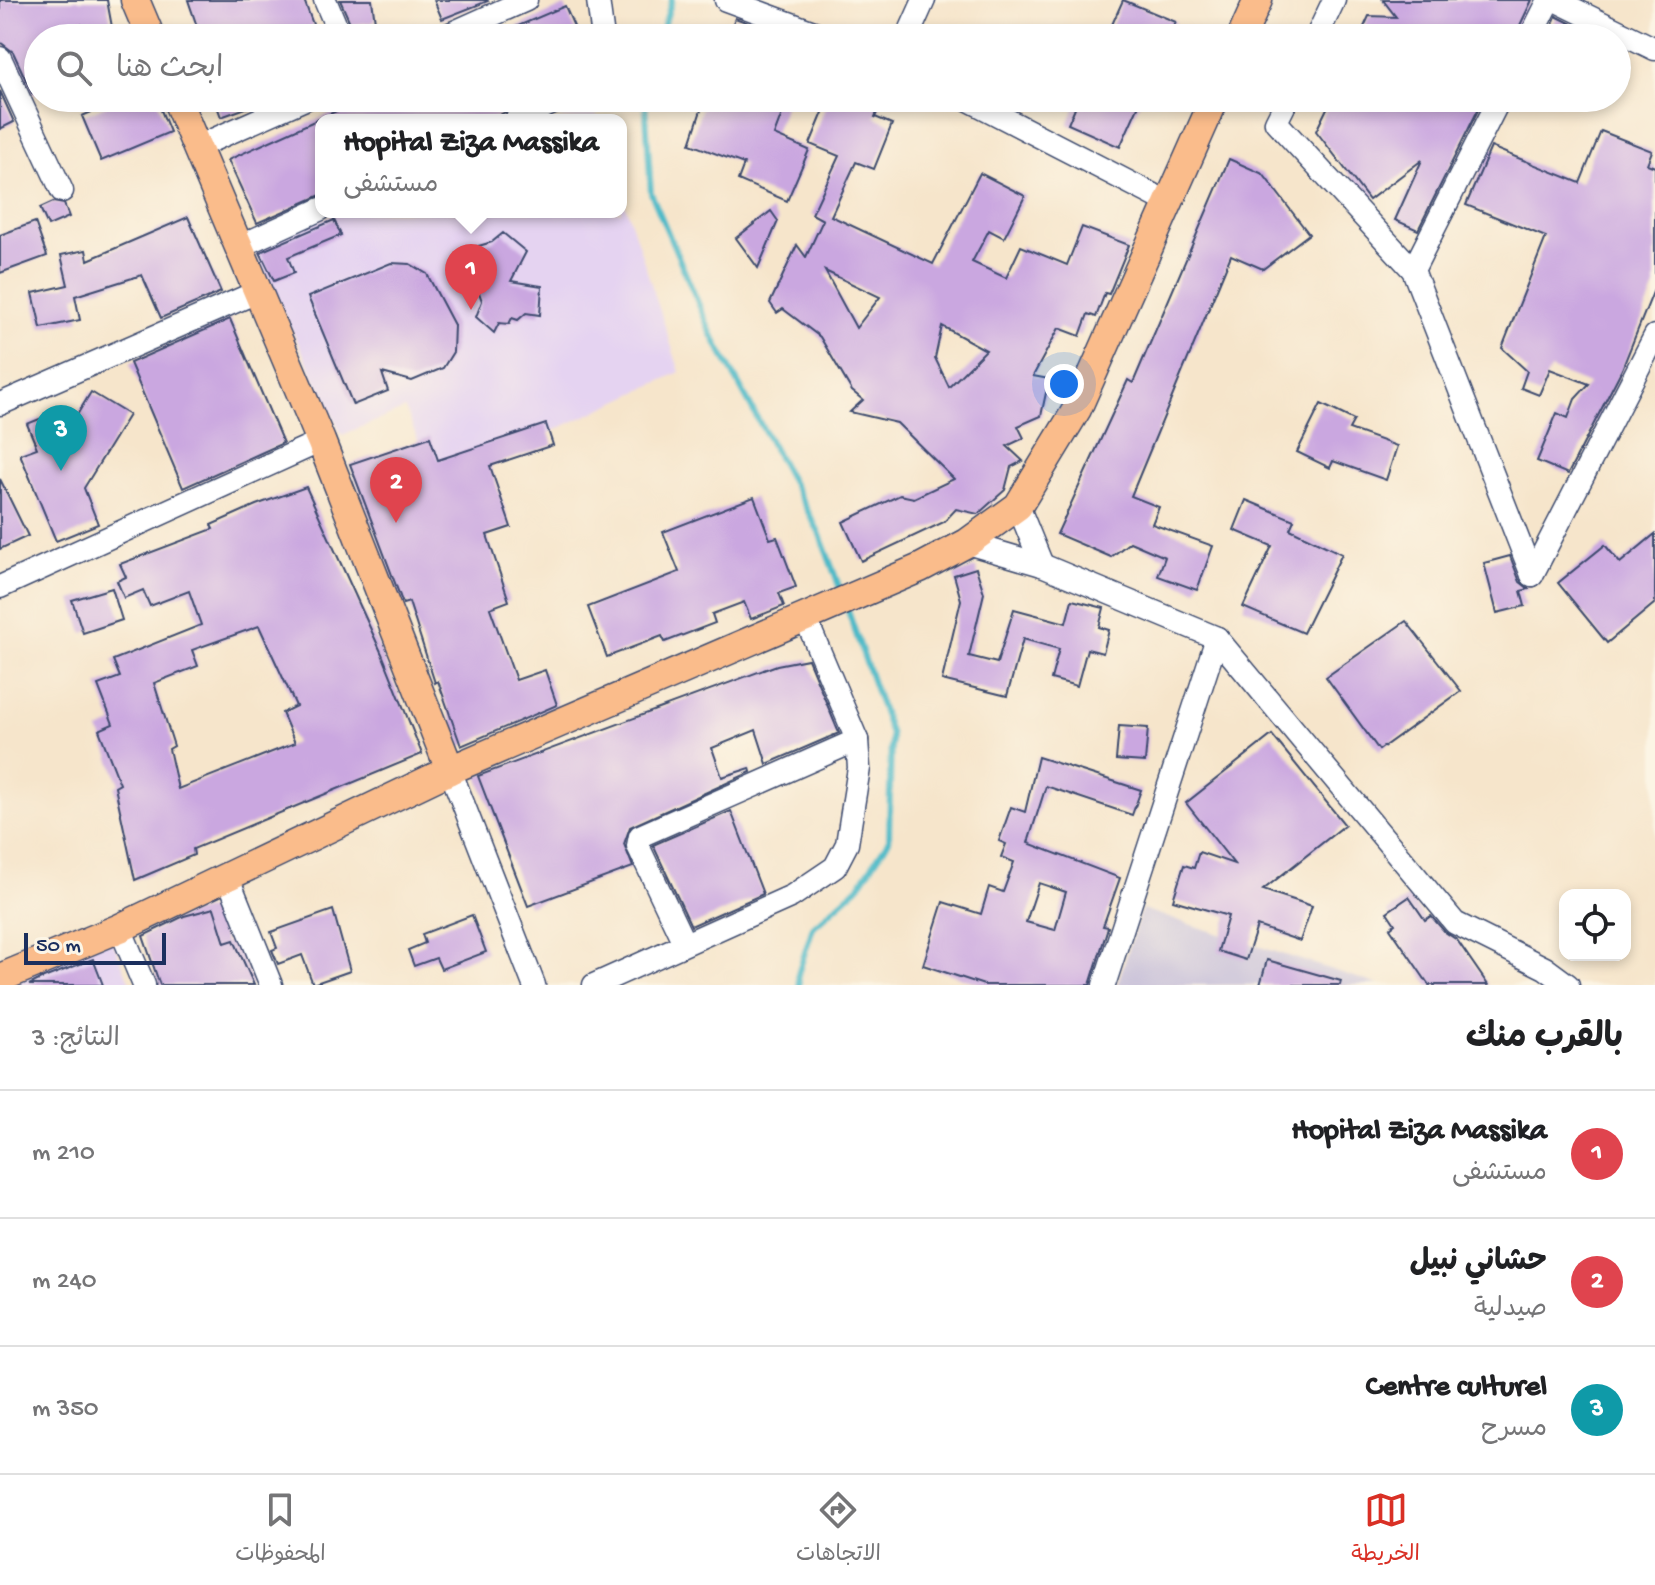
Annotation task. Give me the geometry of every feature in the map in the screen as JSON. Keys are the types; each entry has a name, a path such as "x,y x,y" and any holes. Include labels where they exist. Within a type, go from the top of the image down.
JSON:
{"main road":[{"path":"135,0 145,24"},
{"path":"1247,24 1258,0"},
{"path":"182,112 321,441 450,770"},
{"path":"0,978 120,928 450,770 835,605 967,543 1018,506 1077,409 1209,112"}],"street":[{"path":"325,0 335,24"},
{"path":"464,24 492,7 526,0"},
{"path":"598,0 601,24"},
{"path":"726,0 792,24"},
{"path":"913,24 924,0"},
{"path":"1323,24 1334,0"},
{"path":"1538,24 1552,0 1602,24"},
{"path":"1631,38 1655,49"},
{"path":"0,58 24,109"},
{"path":"25,112 62,191"},
{"path":"197,147 276,112"},
{"path":"992,112 1169,203"},
{"path":"1281,112 1276,122 1413,270 1532,575 1655,336"},
{"path":"1413,270 1493,112"},
{"path":"238,247 315,212"},
{"path":"0,404 257,292"},
{"path":"0,587 321,441"},
{"path":"1018,506 1042,565"},
{"path":"967,543 1042,565 1217,638 1455,923 1545,968 1568,985"},
{"path":"594,985 792,896 835,867 847,844 859,768 857,740 805,617"},
{"path":"1104,985 1217,638"},
{"path":"684,943 638,846 640,836 857,740"},
{"path":"450,770 534,985"},
{"path":"228,878 271,985"},
{"path":"120,928 144,985"}],"shaded area":[{"path":"595,112 596,114 571,114"},
{"path":"627,210 680,372 437,485 405,409 342,435 253,248 325,218 627,218"},
{"path":"1142,909 1379,985 1117,985"},
{"path":"111,938 131,985 7,985"}],"building":[{"path":"0,0 107,0 111,24 24,24 24,76 13,52 0,42"},
{"path":"188,0 304,0 313,24 196,24"},
{"path":"340,0 372,0 375,22 351,24"},
{"path":"434,0 487,0 488,1 442,19"},
{"path":"1123,0 1176,22 1175,24 1112,24"},
{"path":"1383,0 1532,0 1521,24 1365,24 1369,16 1396,17"},
{"path":"565,6 573,24 523,24"},
{"path":"1556,16 1572,24 1553,24"},
{"path":"735,18 751,24 733,24"},
{"path":"0,91 14,122 0,129"},
{"path":"91,112 162,112 170,132 101,161 82,116"},
{"path":"334,112 505,112 502,114 330,114"},
{"path":"700,112 783,112 774,135 809,150 787,201 738,180 744,164 690,144"},
{"path":"823,112 877,112 875,117 892,124 874,169 856,162 831,216 933,264 980,173 1025,196 1004,238 989,230 972,262 1006,278 1021,246 1067,265 1082,227 1129,245 1096,317 1088,314 1080,336 1059,328 1033,376 1049,379 1041,416 1018,426 1024,438 1007,446 1023,461 1011,467 1005,490 978,514 956,509 944,522 861,561 843,522 900,495 914,498 954,479 897,423 850,412 863,400 852,391 820,337 783,309 777,313 770,303 797,245 806,257 823,220 812,214 839,156 810,144","holes":["825,271 880,297 856,328","942,326 986,350 949,387 935,358"]},
{"path":"1073,112 1136,112 1120,147 1068,124"},
{"path":"1325,112 1477,112 1418,230 1395,220 1422,160 1369,200 1316,131"},
{"path":"315,121 315,198 257,223 228,160"},
{"path":"1601,131 1652,151 1647,164 1655,167 1655,287 1622,369 1568,474 1537,461 1557,413 1568,418 1575,399 1589,384 1550,369 1539,395 1521,388 1527,371 1502,348 1546,237 1466,205 1491,147 1580,183"},
{"path":"1229,159 1263,174 1309,234 1263,269 1231,255 1131,496 1159,507 1152,524 1213,546 1197,590 1158,576 1165,557 1130,542 1111,557 1057,534 1128,380 1133,383"},
{"path":"53,202 64,204 69,217 48,226 40,208"},
{"path":"771,211 778,221 758,268 736,238"},
{"path":"188,217 221,292 161,318 142,275 75,296 80,320 41,328 33,293 68,285 61,255 86,250 88,260"},
{"path":"334,220 341,235 288,257 294,273 274,281 260,252"},
{"path":"35,222 47,256 0,273 0,235"},
{"path":"503,233 526,252 511,281 542,286 540,315 526,313 518,320 512,318 509,324 499,323 494,333 476,317 482,301 477,287 456,278 462,251 475,250 475,247 492,242"},
{"path":"391,263 410,264 427,274 454,325 453,352 443,368 412,381 382,373 388,391 353,405 308,297"},
{"path":"230,319 283,443 183,488 130,363"},
{"path":"91,392 129,415 84,488 98,524 56,541 20,454 37,448 27,424 47,416 59,444"},
{"path":"1321,404 1354,420 1349,429 1397,446 1386,480 1333,461 1330,468 1297,452"},
{"path":"546,424 553,445 490,466 511,527 487,535 509,601 490,608 516,680 545,670 557,705 461,746 438,681 435,683 409,602 403,604 350,464 430,437 438,460"},
{"path":"0,479 28,536 0,549"},
{"path":"306,487 382,654 422,754 193,849 194,855 135,880 115,787 120,784 99,730 113,724 98,685 120,677 113,660 201,625 189,591 150,606 143,590 124,598 117,581 126,577 120,564 213,529 211,525","holes":["259,626 296,706 282,713 295,743 178,789 169,749 174,746 154,683 198,666 192,650"]},
{"path":"754,497 770,539 777,537 796,587 779,593 784,606 751,619 744,602 712,614 715,623 665,642 662,636 607,657 588,607 679,572 663,532"},
{"path":"1246,500 1294,520 1290,529 1342,554 1303,633 1243,607 1272,546 1234,530"},
{"path":"1655,534 1655,603 1607,643 1558,583 1605,545 1620,563"},
{"path":"1510,556 1520,582 1529,589 1521,591 1525,606 1497,613 1484,563"},
{"path":"976,568 984,593 969,656 997,663 1014,609 1066,623 1072,600 1104,608 1099,627 1109,630 1103,653 1087,649 1077,686 1051,679 1059,649 1023,639 1007,696 942,680 961,600 954,575"},
{"path":"112,588 122,620 83,633 72,600"},
{"path":"1406,621 1461,691 1379,750 1326,677"},
{"path":"808,659 839,733 767,764 756,730 712,748 722,777 750,768 751,772 630,827 624,844 633,867 528,906 478,776 777,665"},
{"path":"1119,726 1148,728 1145,762 1116,760"},
{"path":"1272,735 1345,825 1263,890 1312,906 1300,941 1257,926 1246,960 1218,951 1228,916 1173,900 1184,865 1194,868 1199,852 1234,864 1186,803"},
{"path":"1038,757 1141,790 1132,815 1046,786 1028,843 1120,878 1103,926 1108,927 1090,985 984,985 923,965 943,902 981,914 989,887 1003,892 1014,862 1001,857 1006,844 999,841 1011,807 1025,812","holes":["1039,883 1066,892 1055,930 1026,922"]},
{"path":"731,811 763,894 691,926 653,845"},
{"path":"1409,897 1425,920 1431,916 1457,940 1488,985 1429,985 1390,928 1395,924 1387,912"},
{"path":"214,908 225,943 234,940 254,985 160,985 143,936 184,916"},
{"path":"333,910 350,971 313,984 302,955 278,964 272,950 277,948 271,932"},
{"path":"472,915 486,952 441,969 436,958 414,966 408,950 425,943 422,934"},
{"path":"93,959 103,985 29,985 41,979"},
{"path":"1267,960 1341,981 1340,985 1260,985"}],"waterway":[{"path":"664,24 672,0"},
{"path":"646,112 651,193 711,333 819,532 842,594"},
{"path":"799,985 798,974 813,927 859,886 889,840 891,735 847,608"}],"place":[{"name":"Hopital Ziza Massika","path":"471,310"},
{"name":"Centre culturel","path":"61,471"},
{"name":"حشاني نبيل","path":"396,523"}]}
